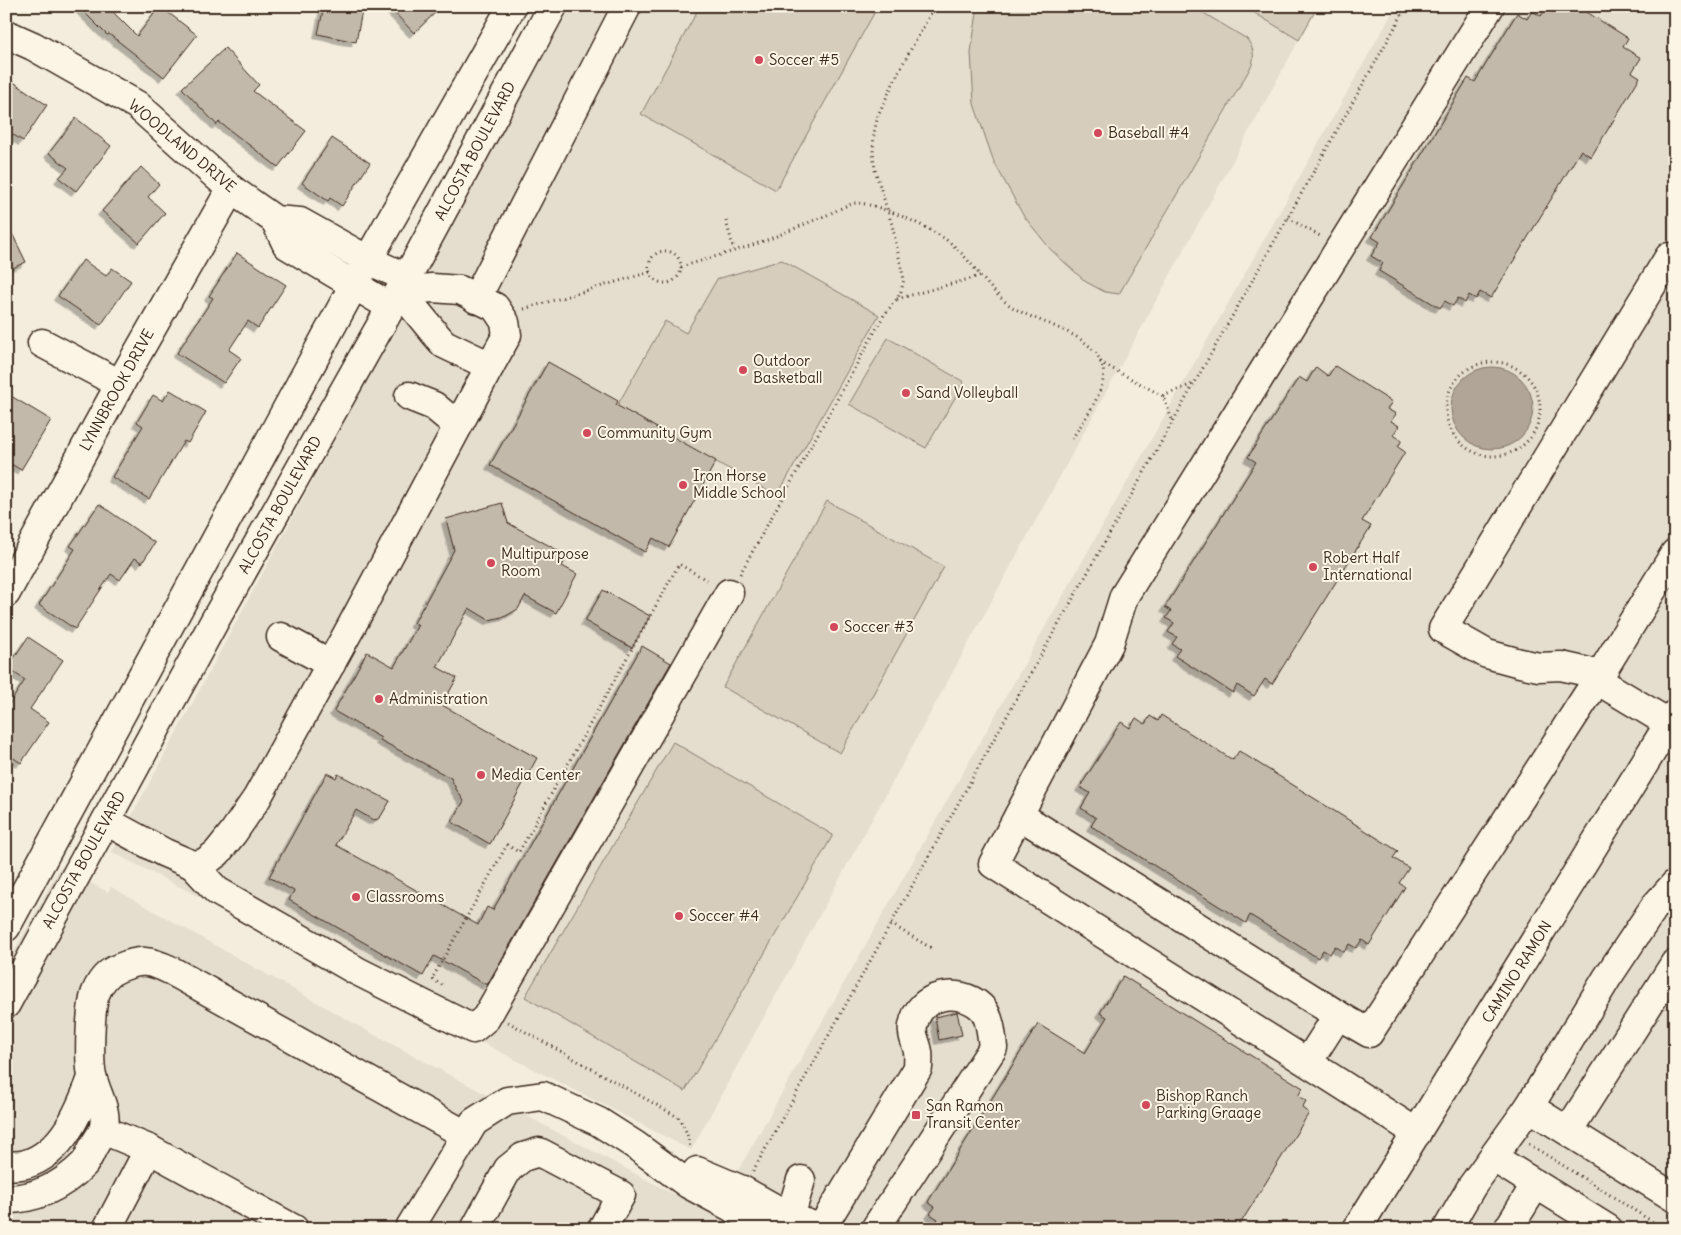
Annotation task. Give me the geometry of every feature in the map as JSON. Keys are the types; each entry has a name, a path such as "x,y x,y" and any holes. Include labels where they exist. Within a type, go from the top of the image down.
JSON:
{"main road":[{"path":"6,927 353,286 512,6"},
{"name":"ALCOSTA BOULEVARD","path":"6,1004 214,622 399,292 552,6"},
{"path":"476,299 627,6"},
{"path":"1417,1133 1308,1062 993,864 1109,644 1124,596 1490,6"},
{"name":"WOODLAND DRIVE","path":"6,34 33,46 137,105 231,189 275,220 287,245 353,286 399,292"},
{"name":"LYNNBROOK DRIVE","path":"6,593 120,384 231,189"},
{"path":"275,220 300,222 368,260 399,292 444,344 490,366"},
{"path":"1673,722 1597,680 1588,672 1560,666 1539,667 1487,654 1443,629 1669,257 1675,261"},
{"path":"193,865 204,863 217,853 256,798 507,335 505,322 495,307 460,290 432,288 399,292"},
{"path":"42,343 120,384"},
{"path":"409,396 434,406 458,426"},
{"path":"1019,815 1338,1015 1370,1033 1597,680 1675,553"},
{"path":"106,821 165,853 193,865 217,890 357,972 473,1029 486,1018 729,592"},
{"path":"280,637 330,664"},
{"name":"CAMINO RAMON","path":"1357,1229 1673,722"},
{"path":"1447,1229 1472,1186 1529,1107 1607,978 1655,906 1675,884"},
{"path":"12,1203 46,1192 74,1172 85,1162 103,1130 104,1108 92,1078 90,1042 95,993 103,979 112,971 134,962 153,962 179,975 466,1135"},
{"path":"1568,1131 1675,963"},
{"path":"409,1229 474,1122 507,1101 543,1096 600,1122 688,1184 781,1225 822,1229 918,1068 918,1053 913,1027 918,1012 930,1001 952,994 969,999 983,1008 991,1029 993,1048 875,1229"},
{"path":"1308,1062 1338,1015"},
{"path":"6,1166 26,1164 45,1154 60,1142 81,1106 92,1078"},
{"path":"1529,1107 1675,1198"},
{"path":"103,1130 149,1150 294,1229"},
{"path":"635,1145 742,1190 781,1225"},
{"path":"107,1229 149,1150"},
{"path":"475,1229 508,1169 523,1157 539,1152 621,1195 602,1229"},
{"path":"1494,1158 1608,1229"},
{"path":"781,1225 801,1180"},
{"path":"1508,1229 1536,1184"}],"path":[{"path":"884,315 897,299 904,280 892,225 875,170 873,152 874,133 878,115 901,67 935,6"},
{"path":"742,1190 1407,6"},
{"path":"681,267 766,240 857,203 887,211 934,232 953,245 1007,303 1022,314 1068,333 1087,344 1097,354 1103,368 1103,381 1094,403 1070,442"},
{"path":"1288,218 1341,248"},
{"path":"726,221 734,250"},
{"path":"661,252 670,252 675,255 681,263 681,267 677,278 667,283 656,281 650,272 650,262 656,254 661,252"},
{"path":"501,316 650,272"},
{"path":"897,299 980,276"},
{"path":"1100,362 1163,396 1173,422"},
{"path":"1484,362 1498,362 1513,366 1525,374 1534,386 1539,400 1539,415 1536,427 1529,439 1519,448 1494,456 1468,449 1458,441 1446,417 1446,402 1450,388 1458,376 1470,367 1484,362"},
{"path":"1163,396 1195,383"},
{"path":"891,924 931,948"},
{"path":"1527,1142 1664,1229"}],"shaded area":[{"name":"Iron Horse Middle School","path":"567,6 1243,6 1299,40 691,1150 112,852"},
{"name":"Soccer #5","path":"700,6 878,6 776,190 641,114"},
{"name":"Baseball #4","path":"978,6 1192,6 1247,39 1251,45 1253,51 1252,65 1119,294 1105,292 1086,282 1051,250 1023,215 994,162 974,104 971,52"},
{"path":"1243,6 1318,6 1299,40"},
{"path":"1396,6 1675,6 1675,1229 6,1229 6,966 60,867 108,892 111,887 373,1034 713,1215"},
{"name":"Outdoor Basketball","path":"782,260 879,315 777,496 617,406 665,321 686,333 717,279"},
{"name":"Sand Volleyball","path":"888,338 964,382 926,448 849,404"},
{"path":"1492,367 1508,370 1521,379 1530,392 1533,408 1530,424 1521,437 1508,446 1492,449 1476,446 1463,437 1454,424 1451,408 1454,392 1463,379 1476,370"},
{"name":"Soccer #3","path":"827,501 944,567 840,753 723,687"},
{"name":"Soccer #4","path":"673,742 833,835 685,1091 525,997"}],"building":[{"path":"78,6 107,6 137,36 160,6 197,35 164,77 109,34 107,35"},
{"path":"324,6 363,6 356,42 318,34"},
{"path":"388,6 442,6 414,33"},
{"path":"1557,6 1577,6 1628,38 1623,47 1641,58 1632,72 1640,77 1591,157 1581,150 1491,298 1480,292 1476,299 1469,295 1465,303 1458,298 1453,306 1445,301 1440,308 1379,271 1383,263 1371,256 1380,242 1372,237 1468,78 1475,82 1517,13 1527,19 1532,11 1541,16 1546,9 1553,13"},
{"path":"225,48 259,85 253,91 306,131 278,167 219,122 217,125 182,88"},
{"path":"6,77 47,105 23,141 6,130"},
{"path":"76,118 111,146 76,191 59,178 68,168 49,153"},
{"path":"332,138 370,163 342,206 330,198 328,201 302,183"},
{"path":"141,167 159,184 148,197 165,213 139,243 102,211"},
{"path":"6,221 26,262 6,271"},
{"path":"237,253 286,285 258,328 248,321 229,350 241,358 224,383 177,353 213,298 209,296"},
{"path":"83,260 106,276 112,268 131,281 101,325 58,296"},
{"name":"Community Gym","path":"548,362 618,401 616,405 716,461 669,547 653,538 645,552 490,465"},
{"path":"1335,366 1392,402 1387,409 1396,414 1391,421 1399,426 1393,435 1402,440 1398,447 1405,452 1362,521 1371,526 1272,684 1265,679 1254,696 1237,685 1233,693 1175,656 1180,649 1172,644 1177,637 1168,632 1174,623 1166,618 1171,611 1165,607 1256,462 1248,457 1299,377 1307,382 1316,367 1328,376"},
{"path":"170,390 206,412 188,443 184,441 149,499 112,477 143,426 137,422 153,395 163,401"},
{"path":"6,393 51,420 21,470 6,461"},
{"path":"502,503 508,523 568,556 562,566 577,574 556,613 525,596 518,609 506,616 489,620 469,608 437,667 457,678 442,705 537,758 490,844 452,822 464,801 451,778 380,740 381,738 334,711 367,652 394,667 418,625 414,623 454,550 446,519"},
{"path":"99,504 155,543 142,563 135,558 120,580 111,574 75,629 39,605 75,549 70,546"},
{"path":"603,590 650,616 632,648 585,621"},
{"path":"28,637 63,660 30,709 49,722 21,763 6,753 6,709 25,680 7,668"},
{"path":"642,646 671,663 487,985 434,956 423,976 289,900 294,891 269,877 327,773 336,778 338,774 390,801 378,819 373,820 356,810 336,845 478,925 487,907 493,910"},
{"path":"1161,715 1233,760 1239,751 1398,851 1393,858 1409,868 1399,883 1405,887 1369,945 1362,940 1356,948 1349,944 1344,952 1335,946 1330,954 1323,950 1318,958 1250,915 1246,923 1091,826 1096,818 1081,808 1090,793 1080,787 1121,722 1130,728 1136,718 1145,724 1150,716 1158,721"},
{"name":"Bishop Ranch Parking Graage","path":"1123,976 1303,1088 1298,1096 1306,1101 1302,1108 1309,1113 1237,1229 932,1229 938,1219 930,1214 935,1207 928,1202 1038,1024 1085,1053 1107,1017 1100,1013"},
{"path":"957,1012 962,1035 939,1040 935,1017"}],"place":[{"name":"Soccer #5","path":"759,60"},
{"name":"Baseball #4","path":"1098,133"},
{"name":"Outdoor Basketball","path":"743,370"},
{"name":"Sand Volleyball","path":"906,393"},
{"name":"Community Gym","path":"587,433"},
{"name":"Iron Horse Middle School","path":"683,485"},
{"name":"Multipurpose Room","path":"491,563"},
{"name":"Robert Half International","path":"1313,567"},
{"name":"Soccer #3","path":"834,627"},
{"name":"Administration","path":"379,699"},
{"name":"Media Center","path":"481,775"},
{"name":"Classrooms","path":"356,897"},
{"name":"Soccer #4","path":"679,916"},
{"name":"Bishop Ranch Parking Graage","path":"1146,1105"},
{"name":"San Ramon Transit Center","path":"916,1115"}]}
